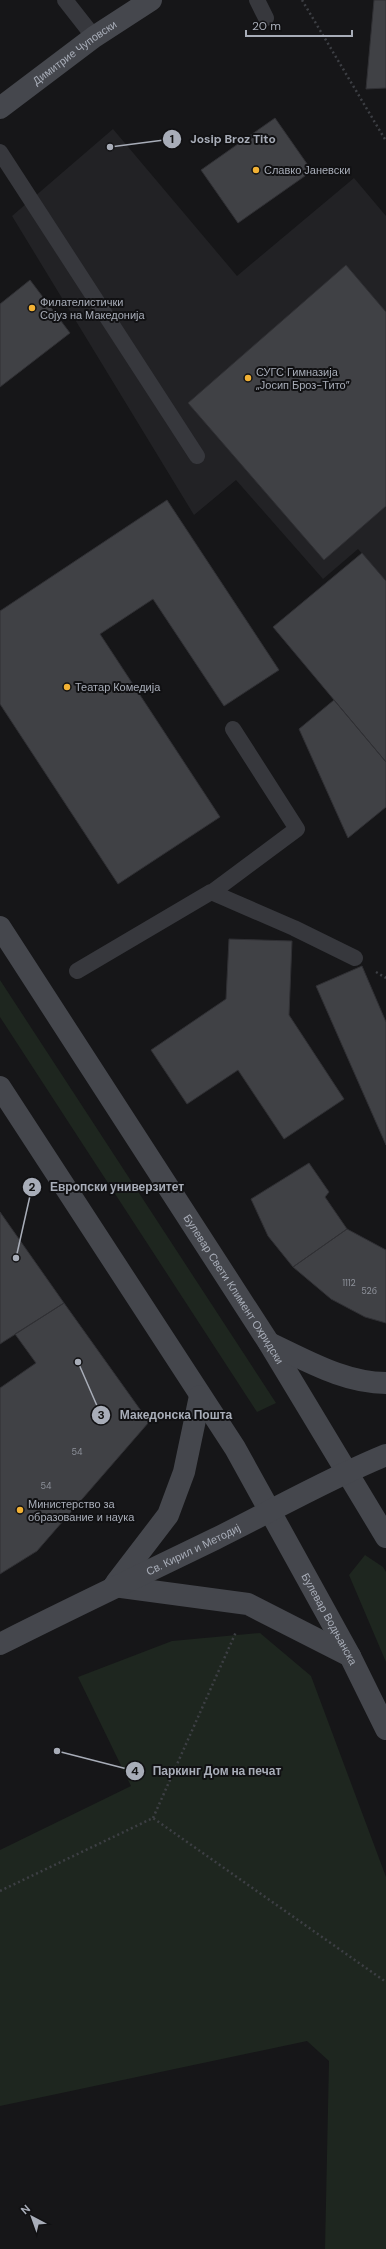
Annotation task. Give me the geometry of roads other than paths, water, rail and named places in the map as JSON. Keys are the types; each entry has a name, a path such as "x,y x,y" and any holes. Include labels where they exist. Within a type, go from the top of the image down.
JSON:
{"street":[{"name":"Димитрие Чуповски","path":"0,108 94,37 151,0"},
{"name":"Булевар Свети Климент Охридски","path":"0,927 269,1343 347,1471"},
{"path":"0,1087 234,1448 270,1510"},
{"path":"269,1343 338,1374 367,1383 386,1383"},
{"path":"200,1396 184,1472 168,1515 114,1586 248,1604 350,1656"},
{"name":"Св. Кирил и Методиј","path":"0,1644 114,1586 216,1538 347,1471 386,1455"},
{"path":"347,1471 386,1537"},
{"name":"Булевар Водњанска","path":"270,1510 350,1656 386,1729"}],"lane":[{"path":"65,0 94,37"},
{"path":"257,0 266,18"},
{"path":"0,152 197,456"},
{"path":"76,971 211,893 297,829 233,729"},
{"path":"211,893 294,928 355,958"}],"place":[{"name":"Josip Broz Tito","path":"110,147"},
{"name":"Славко Јаневски","path":"256,170"},
{"name":"Филателистички Сојуз на Македонија","path":"32,308"},
{"name":"СУГС Гимназија „Јосип Броз-Тито”","path":"248,378"},
{"name":"Театар Комедија","path":"67,687"},
{"name":"Европски универзитет","path":"16,1258"},
{"name":"Македонска Пошта","path":"78,1362"},
{"name":"Министерство за образование и наука","path":"20,1510"},
{"name":"Паркинг Дом на печат","path":"57,1751"}]}
